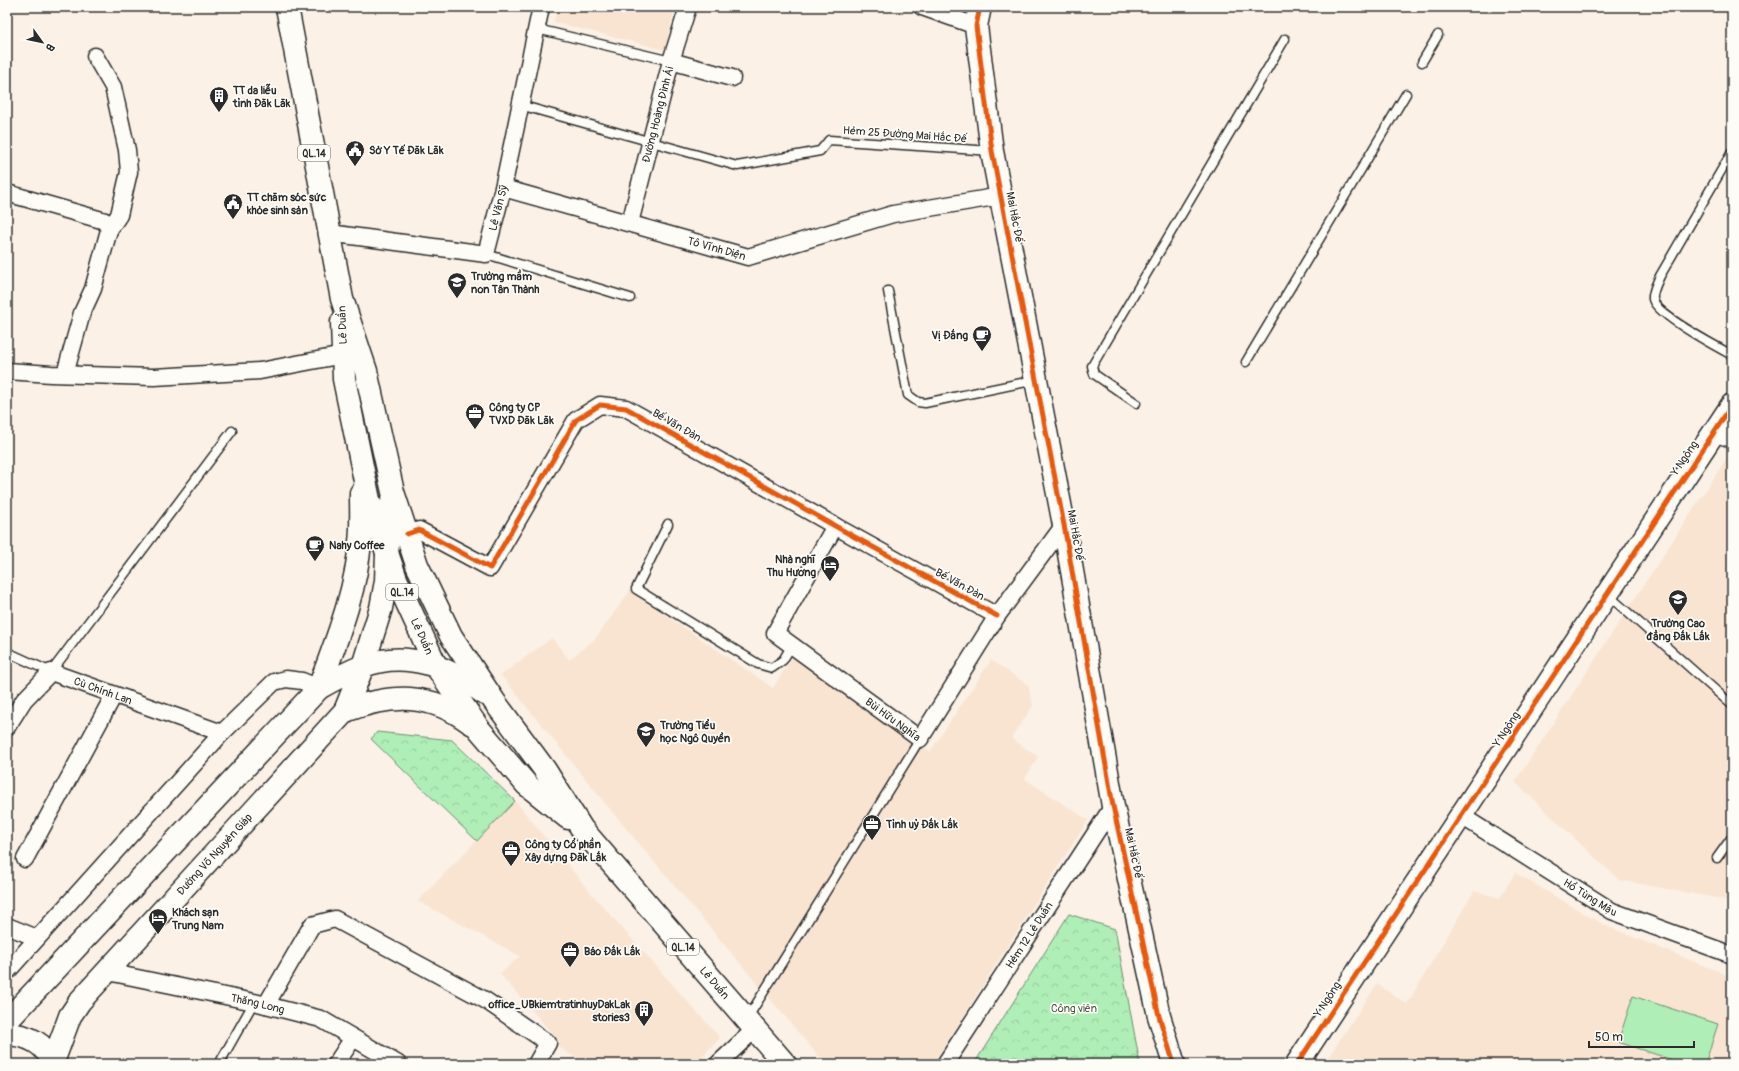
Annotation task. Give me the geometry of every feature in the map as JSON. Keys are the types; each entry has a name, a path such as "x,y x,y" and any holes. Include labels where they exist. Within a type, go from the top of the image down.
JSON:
{"main road":[{"name":"Lê Duẩn","path":"287,7 342,299 366,371 393,492 416,565 451,636 494,701 545,770 582,829 785,1064"},
{"name":"Mai Hắc Đế","path":"978,16 992,151 1064,525 1113,806 1159,1016 1174,1064"},
{"name":"Lê Duẩn","path":"342,299 344,379 369,500 396,579 436,666 478,729 527,785 582,829"},
{"name":"Y Ngông","path":"1297,1064 1607,594 1723,436 1732,405"},
{"path":"319,688 338,637 353,584 360,543 361,460"},
{"path":"345,711 363,666 381,608 386,581 393,492"},
{"path":"7,1021 319,688 363,666 388,659 413,660 436,666 469,682 494,701"},
{"path":"319,688 345,711"},
{"path":"345,711 369,702 392,699 419,700 441,705 459,714 478,729"},
{"name":"Đường Võ Nguyên Giáp","path":"53,1063 70,1016 80,1001 345,711"},
{"name":"Mai Hắc Đế","path":"1159,1016 1164,1064"},
{"path":"7,1034 20,1034 34,1040 45,1049 53,1063"}],"street":[{"name":"Lê Văn Sỹ","path":"486,254 503,188 541,7"},
{"name":"Đường Hoàng Đình Ái","path":"630,223 671,61 688,7"},
{"path":"922,7 978,16"},
{"path":"65,374 82,313 93,289 109,230 119,215 129,172 127,150 113,87 95,56"},
{"path":"671,61 732,78"},
{"name":"Tô Vĩnh Diện","path":"503,188 748,257 893,214 1001,196"},
{"path":"7,193 104,221 109,230"},
{"path":"329,233 486,254"},
{"path":"8,374 154,377 260,371 343,355"},
{"name":"Bế Văn Đàn","path":"407,534 419,530 490,568 576,420 600,405 626,408 834,526 997,616"},
{"name":"Bùi Hữu Nghĩa","path":"834,526 775,632 920,739 997,616 1064,525"},
{"path":"7,727 24,700 51,672"},
{"name":"Cù Chính Lan","path":"51,672 222,733"},
{"path":"7,972 222,733 274,682 286,679 302,681 319,688"},
{"path":"25,859 114,695"},
{"name":"Hẻm 12 Lê Duẩn","path":"945,1064 1113,806"},
{"name":"Hồ Tùng Mậu","path":"1460,815 1612,911 1732,955"},
{"path":"260,1004 312,925 335,919 485,1000 548,1044 536,1064"},
{"path":"7,926 37,938"},
{"name":"Thăng Long","path":"108,972 260,1004 321,1019 398,1064"},
{"path":"718,1064 750,1025"},
{"path":"336,1064 353,1038"}],"lane":[{"path":"537,29 671,61"},
{"path":"1422,62 1438,35"},
{"path":"1136,403 1094,374 1092,366 1285,40"},
{"path":"1246,362 1406,94"},
{"name":"Hẻm 25 Đường Mai Hắc Đế","path":"520,105 737,166 820,151 829,140 992,151"},
{"path":"1732,152 1660,276 1653,294 1656,307 1681,325 1732,355"},
{"path":"486,254 630,298"},
{"path":"888,291 908,395 914,399 925,403 1036,380"},
{"path":"7,652 51,672 232,431"},
{"path":"668,524 636,589 758,664 772,668 783,660 792,645"},
{"path":"1607,594 1732,705"},
{"path":"750,1025 920,739"},
{"path":"1717,858 1732,837"},
{"path":"219,1064 260,1004"}],"shaded area":[{"path":"557,7 675,7 665,50 554,22"},
{"name":"Trường Cao đẳng Đắk Lắk","path":"1732,450 1732,901 1619,880 1515,782"},
{"name":"Tỉnh uỷ Đắk Lắk","path":"630,591 773,688 793,656 930,752 991,660 1028,685 1033,706 1011,738 1038,757 1025,779 1088,820 933,1064 825,1064 609,808 501,675 552,638 569,660 595,639"},
{"path":"515,801 591,893 720,1038 694,1064 581,1064 582,1062 553,1043 556,1038 500,974 520,956 418,901"},
{"path":"1515,873 1606,926 1732,977 1732,1064 1324,1064 1377,984 1407,1004 1474,891 1500,898"}],"green space":[{"path":"377,732 452,740 515,801 477,841 371,739"},
{"name":"Công viên","path":"1069,914 1115,929 1140,1064 974,1064"},
{"path":"1633,996 1718,1024 1705,1064 1685,1064 1618,1042"}],"cycle path":[{"path":"980,7 976,26 992,151 1064,525 1113,806 1159,1016 1174,1064"},
{"path":"407,534 419,530 490,568 576,420 600,405 626,408 997,616"},
{"path":"1297,1064 1732,405"}],"place":[{"name":"TT da liễu tỉnh Đăk Lăk","path":"219,113"},
{"name":"Sở Y Tế Đăk Lăk","path":"355,167"},
{"name":"TT chăm sóc sức khỏe sinh sản","path":"233,220"},
{"name":"Trường mầm non Tân Thành","path":"457,299"},
{"name":"Vị Đắng","path":"982,352"},
{"name":"Công ty CP TVXD Đăk Lăk","path":"475,430"},
{"name":"Nahy Coffee","path":"315,562"},
{"name":"Nhà nghĩ Thu Hương","path":"830,582"},
{"name":"Trường Cao đẳng Đắk Lắk","path":"1678,616"},
{"name":"Trường Tiểu học Ngô Quyền","path":"646,748"},
{"name":"Tỉnh uỷ Đắk Lắk","path":"872,841"},
{"name":"Công ty Cổ phần Xây dựng Đăk Lắk","path":"511,867"},
{"name":"Khách sạn Trung Nam","path":"158,935"},
{"name":"Báo Đắk Lắk","path":"570,968"},
{"name":"office_UBkiemtratinhuyDakLak stories3","path":"644,1027"}]}
